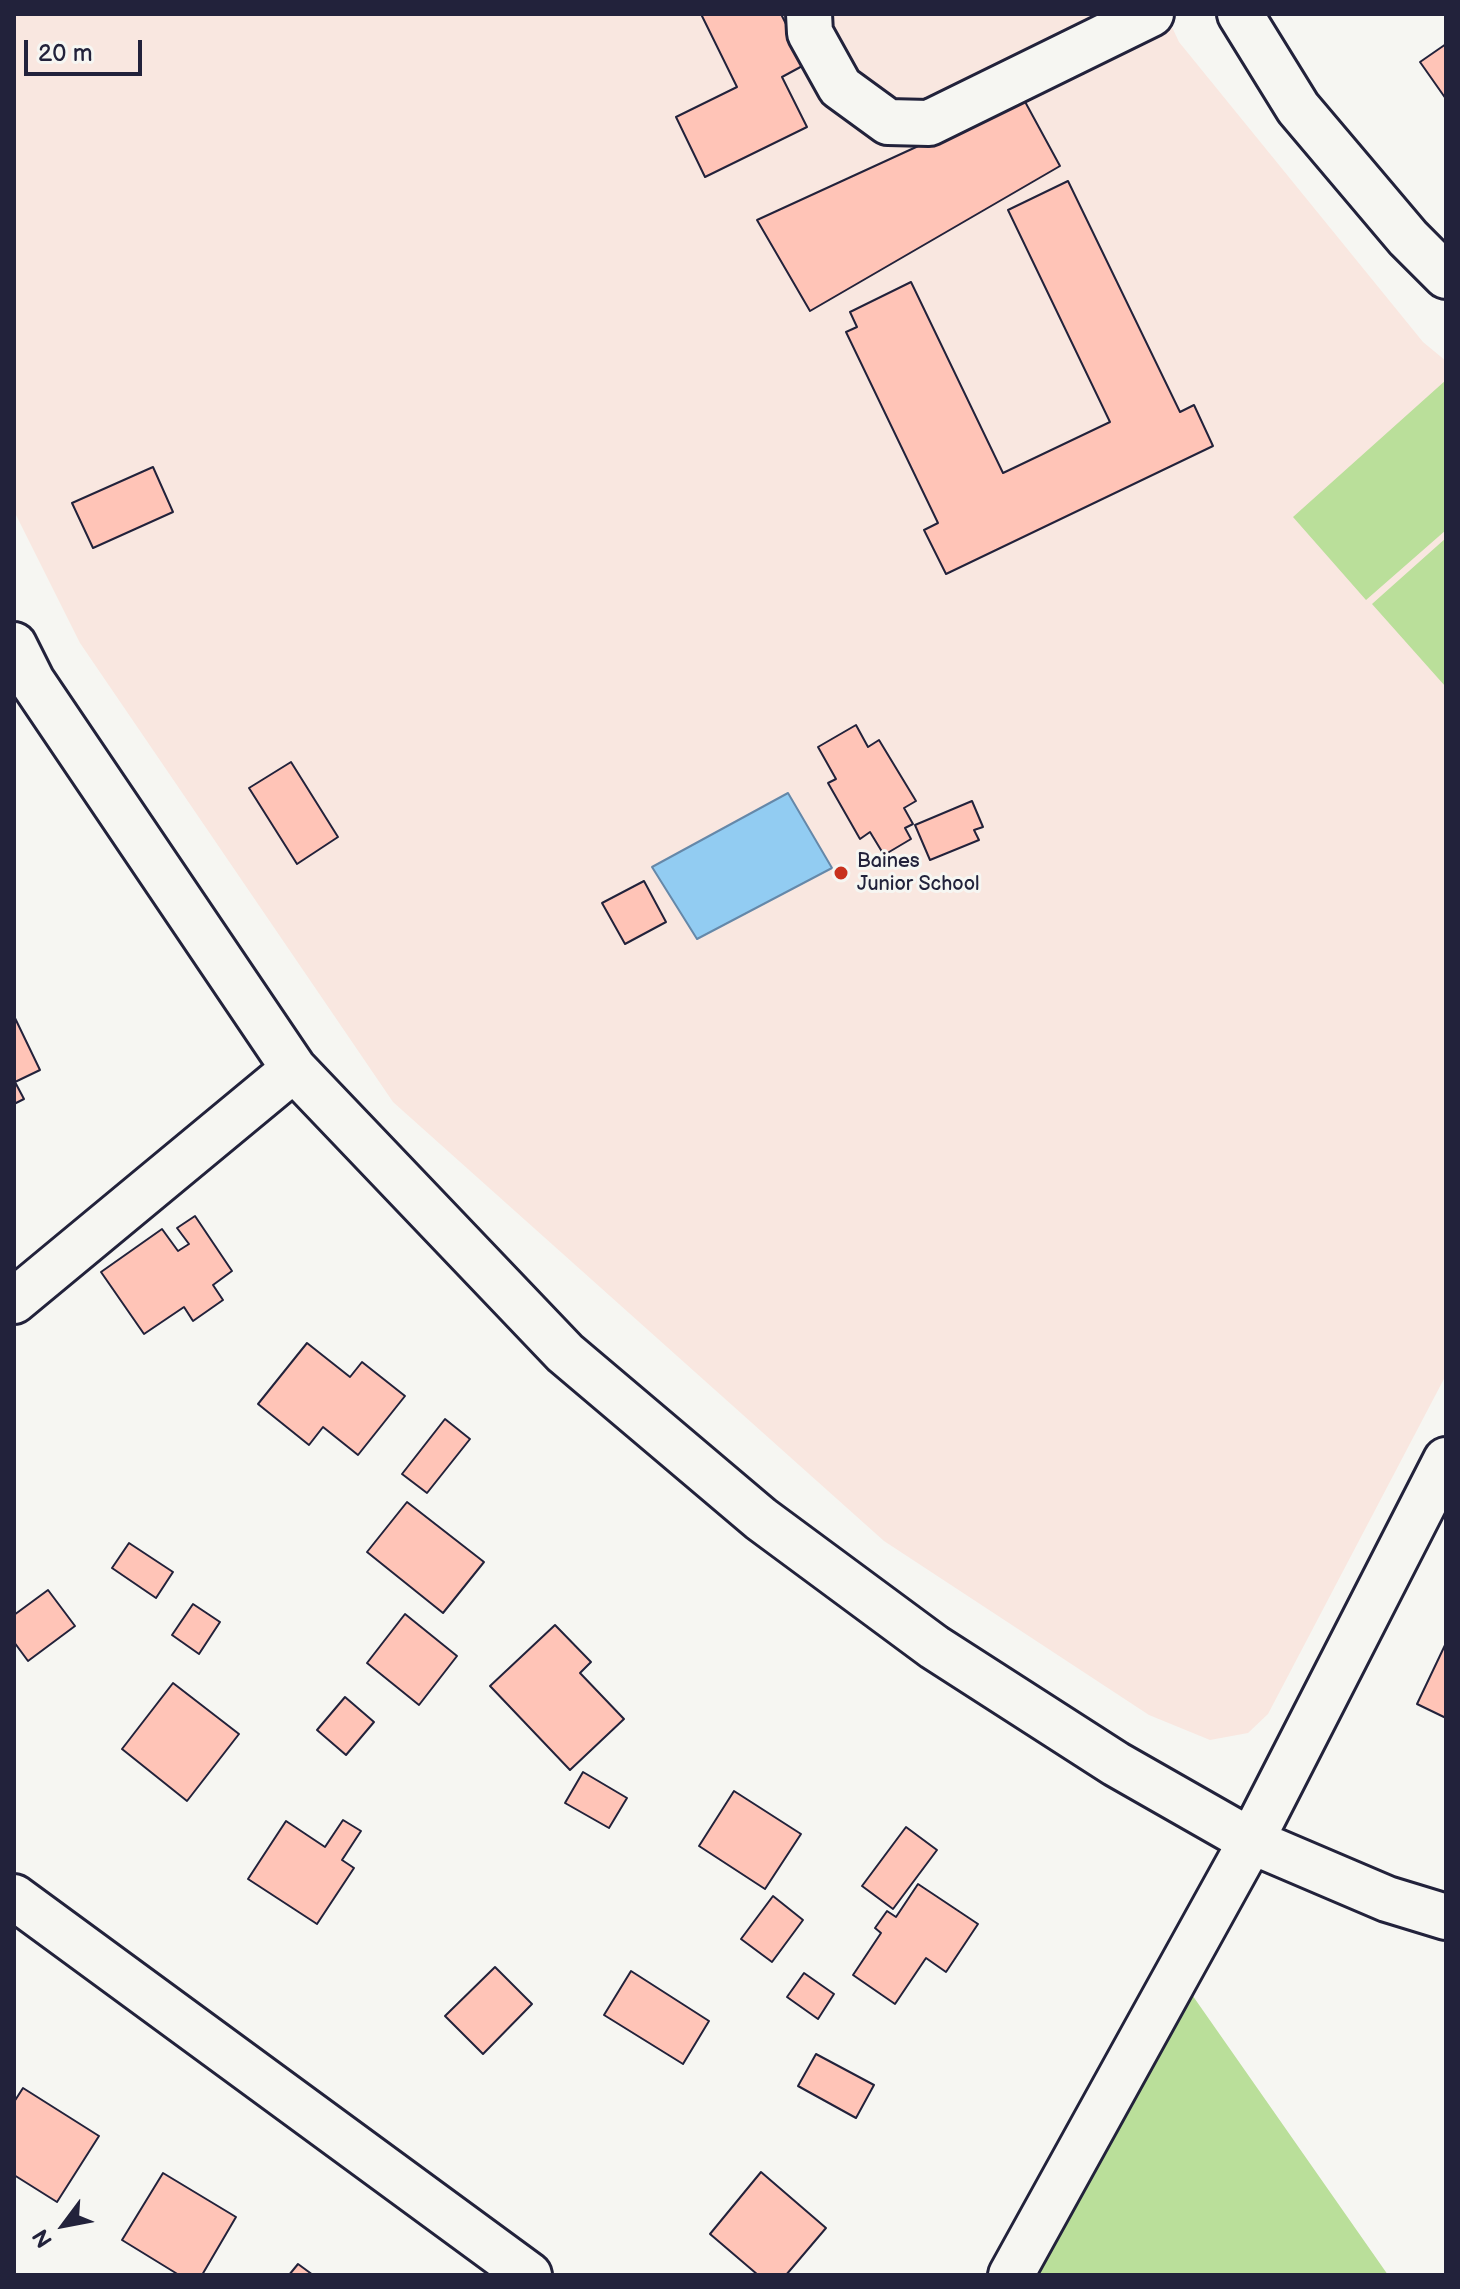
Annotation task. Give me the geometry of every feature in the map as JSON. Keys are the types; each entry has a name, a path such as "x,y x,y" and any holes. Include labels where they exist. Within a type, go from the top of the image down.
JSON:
{"street":[{"path":"809,14 810,33 840,87 888,122 929,123 1151,14"},
{"path":"1240,14 1298,108 1408,238 1446,276"},
{"path":"14,645 32,681 294,1069 565,1353 761,1519 934,1647 1116,1764 1251,1841 1387,1899 1446,1917"},
{"path":"14,1301 294,1069"},
{"path":"1011,2275 1251,1841 1446,1460"},
{"path":"14,1897 529,2275"}],"shaded area":[{"name":"Baines Junior School","path":"14,14 1166,14 1179,42 1423,342 1446,361 1446,1375 1268,1714 1248,1733 1210,1740 1149,1715 884,1541 393,1102 80,643 14,511"}],"green space":[{"path":"1446,380 1446,530 1366,600 1293,517"},
{"path":"1446,538 1446,686 1445,686 1372,604"},
{"path":"1188,1989 1388,2275 1028,2275"}],"water":[{"path":"788,793 832,868 697,939 652,867"}],"building":[{"path":"701,14 781,14 806,64 782,77 807,127 705,177 676,117 737,87"},
{"path":"1446,44 1446,99 1420,62"},
{"path":"1023,98 1060,166 810,311 757,220"},
{"path":"1068,181 1180,412 1194,405 1213,446 946,574 924,530 938,523 846,332 857,327 850,312 911,282 1003,473 1110,422 1008,210"},
{"path":"153,467 173,512 93,548 72,503"},
{"path":"856,725 868,747 879,740 916,801 904,808 913,824 905,828 911,839 884,855 870,832 860,839 828,783 836,779 818,747"},
{"path":"291,762 338,837 297,864 249,788"},
{"path":"972,801 983,827 974,830 979,840 930,860 915,825"},
{"path":"644,881 666,922 625,944 602,903"},
{"path":"14,1016 40,1070 15,1082 24,1099 14,1104"},
{"path":"195,1216 232,1271 213,1285 223,1300 193,1321 184,1307 144,1334 101,1272 162,1229 178,1251 189,1244 177,1228"},
{"path":"307,1343 350,1377 362,1362 405,1396 358,1455 323,1427 309,1445 258,1404"},
{"path":"445,1419 470,1439 427,1493 402,1474"},
{"path":"407,1502 484,1562 443,1613 367,1552"},
{"path":"129,1543 173,1572 156,1598 112,1568"},
{"path":"48,1590 75,1626 28,1661 14,1642 14,1615"},
{"path":"193,1604 220,1622 199,1654 172,1635"},
{"path":"405,1614 457,1656 419,1705 367,1663"},
{"path":"555,1625 591,1662 580,1673 624,1719 570,1770 490,1686"},
{"path":"1446,1643 1446,1718 1417,1704"},
{"path":"173,1683 239,1734 187,1801 122,1749"},
{"path":"345,1697 374,1722 346,1755 317,1730"},
{"path":"583,1772 627,1798 609,1828 565,1803"},
{"path":"734,1791 801,1834 765,1889 699,1846"},
{"path":"343,1820 361,1831 342,1860 354,1868 317,1924 248,1879 286,1821 325,1847"},
{"path":"906,1827 937,1850 893,1909 862,1886"},
{"path":"918,1884 978,1924 946,1972 926,1958 895,2004 853,1975 881,1933 875,1928 887,1911 896,1917"},
{"path":"773,1896 803,1920 772,1962 741,1939"},
{"path":"495,1967 532,2004 483,2054 445,2016"},
{"path":"631,1971 709,2021 683,2064 604,2015"},
{"path":"804,1973 834,1994 818,2019 787,1997"},
{"path":"816,2054 874,2085 856,2118 798,2086"},
{"path":"23,2088 99,2136 57,2202 14,2175 14,2102"},
{"path":"761,2172 826,2228 786,2275 758,2275 710,2234"},
{"path":"163,2173 236,2217 202,2275 179,2275 122,2240"},
{"path":"298,2264 313,2275 289,2275"}],"place":[{"name":"Baines Junior School","path":"841,873"}]}
